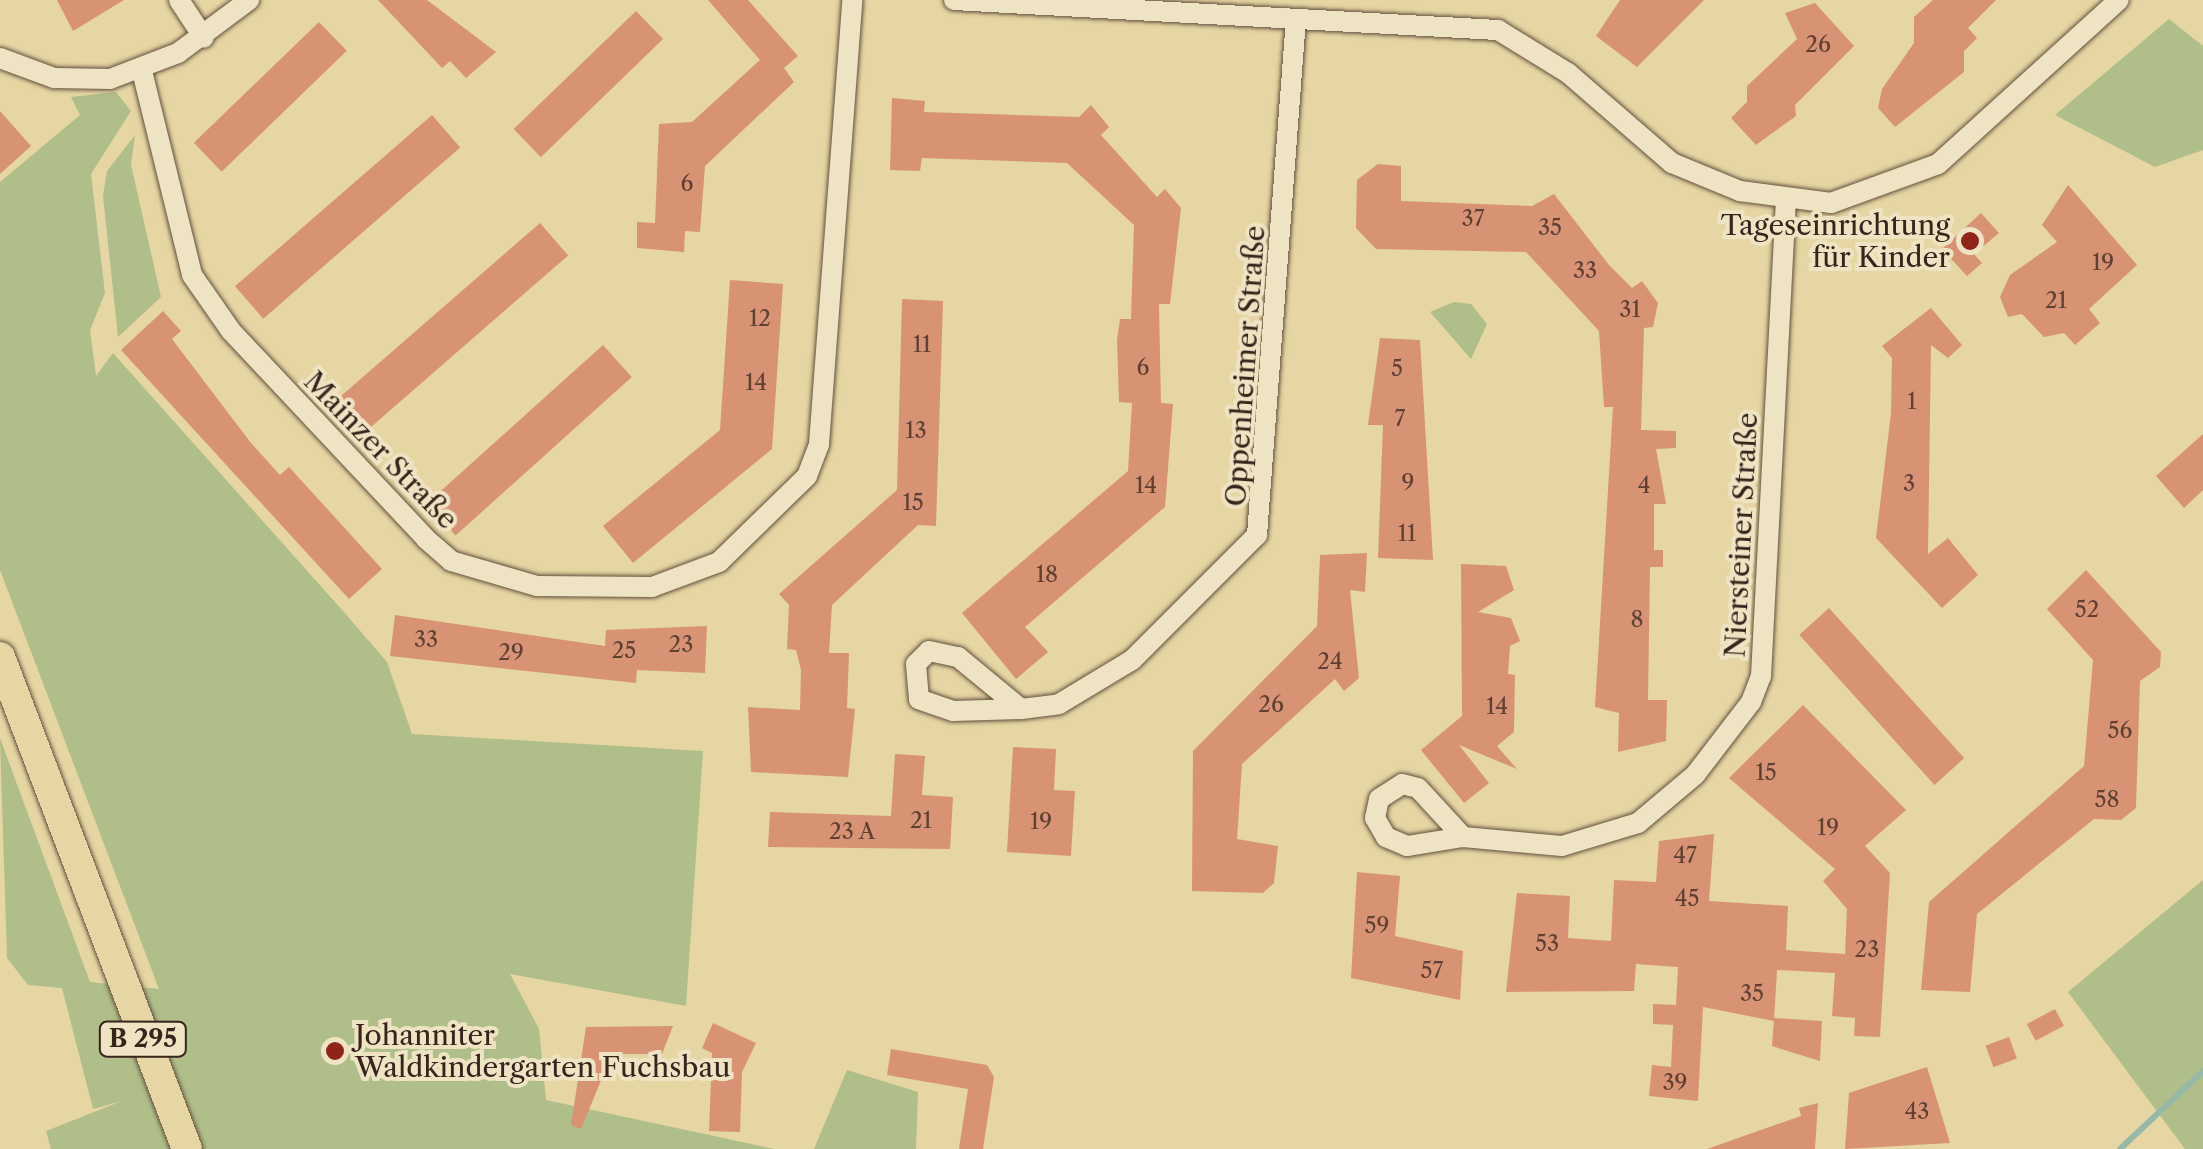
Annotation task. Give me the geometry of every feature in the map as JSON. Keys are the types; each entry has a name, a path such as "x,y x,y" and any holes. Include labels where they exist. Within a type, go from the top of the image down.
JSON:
{"main road":[{"name":"B 295","path":"0,657 187,1149"}],"street":[{"path":"178,0 204,38"},
{"path":"0,58 80,82 142,71 204,38 249,0"},
{"name":"Mainzer Straße","path":"142,71 192,275 231,331 426,539 450,560 537,586 652,587 720,562 807,476 819,444 852,0"},
{"path":"954,0 1498,30 1568,73 1672,163 1786,202 1864,196 1938,164 2119,0"},
{"name":"Oppenheimer Straße","path":"1021,709 958,657 929,650 916,664 919,699 953,712 1021,709 1059,704 1132,660 1257,535 1296,19"},
{"name":"Niersteiner Straße","path":"1462,836 1562,846 1638,823 1696,775 1751,702 1760,676 1786,202"}],"green space":[{"path":"2169,19 2203,46 2203,150 2155,167 2055,115"},
{"path":"116,92 131,111 91,174 105,293 90,330 96,376 113,353 343,611 387,662 412,734 703,751 686,1006 510,974 539,1029 546,1100 775,1149 51,1149 46,1131 122,1101 93,1109 62,988 28,985 7,958 0,738 90,982 159,989 0,570 0,182 80,115 71,97"},
{"path":"135,135 131,165 161,297 118,337 103,196 107,171"},
{"path":"1454,302 1471,304 1487,324 1471,359 1430,312"},
{"path":"2203,880 2203,1149 2185,1149 2068,992"},
{"path":"847,1070 918,1092 916,1149 814,1149"}],"building":[{"path":"57,0 124,0 73,31"},
{"path":"378,0 427,0 496,52 466,78 450,61 442,68"},
{"path":"708,0 748,0 798,56 784,68 794,82 705,166 700,232 685,231 684,252 637,248 637,222 655,223 659,124 692,122 760,60"},
{"path":"1620,0 1704,0 1637,67 1596,36"},
{"path":"1933,0 1996,0 1968,28 1977,38 1964,51 1964,72 1895,127 1878,108 1882,89 1914,43 1914,17"},
{"path":"1815,3 1854,46 1795,105 1796,116 1756,145 1731,118 1747,102 1747,86 1797,39 1785,13"},
{"path":"636,11 663,39 541,157 514,129"},
{"path":"319,22 347,51 222,172 194,143"},
{"path":"892,98 925,101 924,112 1079,117 1091,105 1109,127 1101,135 1157,197 1165,189 1181,208 1170,304 1159,304 1161,403 1173,404 1165,507 1025,627 1048,652 1016,679 962,613 1128,471 1132,403 1119,402 1117,340 1120,319 1131,319 1134,225 1067,163 922,158 920,171 890,170"},
{"path":"0,111 31,146 0,174"},
{"path":"432,115 460,147 263,319 235,286"},
{"path":"1378,164 1401,166 1401,201 1532,206 1554,194 1609,265 1632,288 1642,281 1658,303 1653,327 1644,328 1641,430 1676,431 1676,448 1656,449 1666,504 1654,504 1654,550 1663,550 1663,567 1650,567 1648,700 1667,700 1666,741 1618,752 1619,713 1595,707 1613,407 1604,407 1599,331 1526,252 1376,249 1356,228 1357,180"},
{"path":"2068,185 2137,265 2089,309 2100,323 2075,345 2064,333 2044,337 2022,314 2008,317 2000,297 2010,275 2057,242 2042,225"},
{"name":"Tageseinrichtung für Kinder","path":"1981,213 1999,233 1974,254 1982,263 1967,276 1942,249"},
{"path":"540,223 568,255 357,439 329,407"},
{"path":"730,280 783,284 772,449 633,563 603,526 720,430"},
{"path":"902,299 943,301 936,526 918,525 832,605 829,653 849,653 847,708 855,709 848,777 751,772 748,707 800,710 801,670 796,650 787,649 789,605 779,594 897,490"},
{"path":"1931,308 1962,345 1948,358 1931,345 1928,554 1948,538 1978,575 1942,608 1876,538 1891,413 1892,358 1882,346"},
{"path":"163,311 181,331 172,339 251,443 280,475 289,467 382,569 349,599 121,350"},
{"path":"1380,338 1420,340 1433,560 1378,558 1383,425 1368,425"},
{"path":"603,345 632,377 456,536 427,504"},
{"path":"2203,434 2203,490 2184,508 2156,476"},
{"path":"1367,553 1365,592 1350,590 1359,678 1344,691 1335,679 1242,764 1237,839 1278,846 1274,883 1263,893 1192,891 1193,751 1317,626 1320,555"},
{"path":"1461,564 1506,566 1514,590 1478,612 1511,618 1520,641 1510,646 1508,674 1515,675 1514,732 1497,746 1517,769 1459,745 1489,783 1464,803 1421,750 1462,716"},
{"path":"2086,570 2161,652 2160,667 2140,681 2136,808 2121,820 2094,819 1977,914 1970,992 1921,990 1929,902 2084,766 2093,660 2047,609"},
{"path":"1829,608 1964,758 1934,785 1799,635"},
{"path":"395,615 605,646 606,630 707,626 705,673 637,670 636,683 390,656"},
{"path":"1803,705 1906,810 1865,846 1890,873 1880,1037 1854,1036 1855,1018 1832,1016 1835,973 1777,970 1774,1021 1703,1007 1698,1101 1649,1096 1652,1065 1671,1067 1673,1025 1653,1024 1653,1004 1676,1005 1678,967 1636,964 1634,991 1506,992 1517,893 1570,896 1568,938 1611,941 1614,880 1656,882 1659,841 1714,834 1709,901 1788,906 1786,950 1845,954 1847,909 1823,881 1835,869 1729,778"},
{"path":"1013,747 1056,749 1054,790 1075,791 1071,856 1007,852"},
{"path":"895,754 925,756 922,795 953,797 950,849 768,847 770,812 891,816"},
{"path":"1357,872 1400,876 1395,936 1463,951 1460,1000 1351,978"},
{"path":"2055,1009 2064,1026 2036,1041 2027,1024"},
{"path":"1774,1018 1822,1021 1820,1061 1772,1046"},
{"path":"713,1023 756,1043 742,1072 740,1132 709,1131 712,1053 702,1048"},
{"path":"673,1026 662,1054 612,1054 581,1129 571,1125 586,1027"},
{"path":"2009,1037 2017,1059 1993,1067 1986,1046"},
{"path":"891,1049 987,1065 994,1077 983,1149 959,1149 968,1089 887,1075"},
{"path":"1927,1067 1950,1143 1845,1149 1849,1093"},
{"path":"1818,1103 1815,1149 1707,1149 1801,1116 1799,1108"}],"waterway":[{"path":"2120,1149 2203,1071"}],"place":[{"name":"Tageseinrichtung für Kinder","path":"1970,241"},
{"name":"Johanniter Waldkindergarten Fuchsbau","path":"335,1051"}]}
